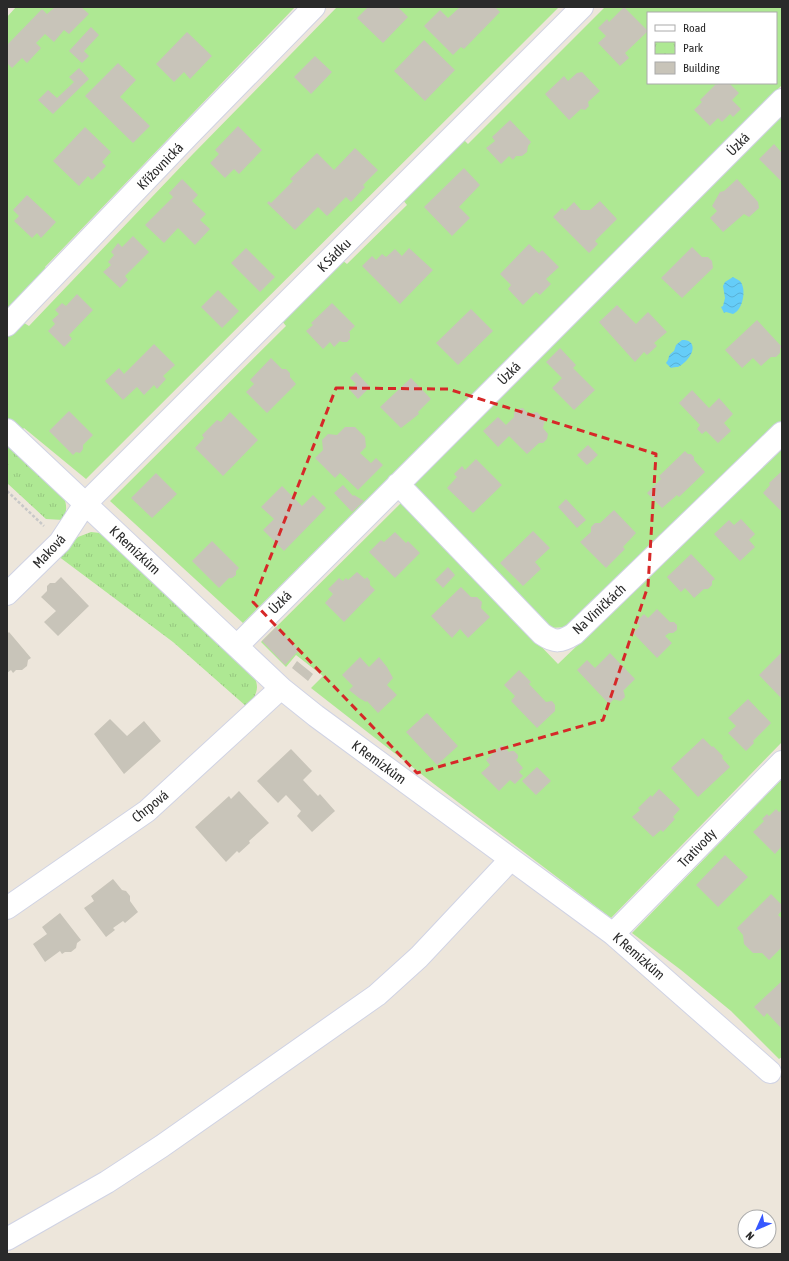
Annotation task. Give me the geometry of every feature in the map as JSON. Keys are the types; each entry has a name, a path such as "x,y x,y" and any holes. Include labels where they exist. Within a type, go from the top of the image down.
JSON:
{"street":[{"name":"Křížovnická","path":"7,325 314,7"},
{"name":"K Sádku","path":"85,504 582,7"},
{"name":"Úzká","path":"237,646 782,100"},
{"name":"K Remízkům","path":"7,430 281,688 316,716 613,934 770,1072"},
{"name":"Na Viničkách","path":"398,484 542,634 551,640 559,641 567,639 574,634 782,433"},
{"name":"Maková","path":"7,594 60,542 85,504"},
{"name":"Chrpová","path":"7,908 146,811 281,688"},
{"name":"Trativody","path":"613,934 782,762"},
{"path":"7,1239 107,1182 162,1146 377,995 419,957 510,859"}],"path":[{"path":"7,491 60,542"}],"highlighted area":[{"path":"336,388 448,389 656,454 648,586 603,720 417,773 253,602"}],"green space":[{"path":"16,7 295,7 45,267 48,271 7,313 7,17"},
{"path":"337,7 559,7 86,479 24,428 20,432 7,420 7,336 21,321 29,326 192,155"},
{"path":"605,7 782,7 782,85 243,623 110,501 286,326 282,321 342,260 347,264 407,205 403,200 463,139 468,144"},
{"path":"782,112 782,422 568,627 549,628 411,483"},
{"path":"7,442 64,497 66,508 63,520 46,519 7,483"},
{"path":"782,449 782,742 611,918 434,784 311,688 323,676 296,655 286,667 261,642 402,502 558,664"},
{"path":"91,532 100,533 253,674 257,688 253,699 247,707 173,642 58,556 78,537"},
{"path":"782,779 782,1057 779,1059 731,1011 681,970 632,933"}],"water":[{"path":"733,277 740,281 742,285 743,299 736,312 733,314 726,312 724,313 721,307 723,306 725,298 723,286 725,282"},
{"path":"682,340 687,340 691,343 691,353 687,360 681,365 671,368 666,363 676,345"}],"building":[{"path":"55,7 81,7 89,14 69,34 64,30 54,42 45,34 36,43 41,48 27,63 22,58 12,68 7,63 7,45 42,9 47,14"},
{"path":"368,7 398,7 408,17 383,43 357,18"},
{"path":"460,7 495,7 500,12 464,49 461,47 453,55 424,26 440,10 448,18"},
{"path":"624,7 647,30 647,32 625,53 629,58 620,66 598,43 606,36 598,28 607,19 609,22"},
{"path":"91,27 99,35 84,51 89,56 82,63 69,51"},
{"path":"187,32 212,56 190,79 184,72 174,82 156,64"},
{"path":"424,40 455,70 425,101 394,71"},
{"path":"315,56 332,72 311,94 294,77"},
{"path":"118,63 136,80 120,97 150,126 133,143 85,96"},
{"path":"79,68 89,79 53,114 38,100 48,90 57,98 74,82 69,77"},
{"path":"582,72 600,91 588,102 589,106 585,110 581,109 569,120 545,94 564,76 568,81 577,73"},
{"path":"716,84 730,84 739,93 732,100 741,109 733,117 730,114 722,122 718,118 710,126 694,110 702,102 700,100"},
{"path":"510,120 531,142 528,146 527,152 522,156 516,156 513,160 509,156 501,164 486,148 495,141 492,137"},
{"path":"238,126 262,150 239,174 234,169 225,178 210,163 219,154 215,150"},
{"path":"85,127 111,152 102,162 106,166 92,180 88,176 79,186 53,161"},
{"path":"774,144 782,153 782,182 759,159"},
{"path":"355,148 378,170 363,185 365,187 351,202 346,197 327,216 318,207 295,230 267,203 269,201 271,203 293,181 290,179 317,153 334,170"},
{"path":"464,168 480,185 459,207 470,218 452,236 424,207"},
{"path":"182,179 198,195 192,201 206,214 200,220 210,229 195,245 178,228 164,243 145,225 173,197 169,193"},
{"path":"737,179 758,202 759,208 749,217 744,214 723,232 710,218 717,211 712,206 720,192 724,191"},
{"path":"27,195 56,222 41,238 37,233 32,238 14,221 19,216 13,210"},
{"path":"600,201 617,219 595,241 598,244 589,253 553,217 562,208 565,211 574,202 581,210 590,210"},
{"path":"133,236 149,252 125,276 128,280 120,288 103,272 111,265 108,262 114,255 111,252 118,243 122,247"},
{"path":"529,244 539,253 542,250 559,267 546,279 551,284 540,295 536,292 523,305 508,289 511,285 500,274"},
{"path":"692,247 702,257 708,257 712,261 713,268 682,298 661,278"},
{"path":"246,248 275,277 260,292 231,263"},
{"path":"409,248 433,270 400,304 362,266 372,256 376,260 382,254 386,257 395,249 402,256"},
{"path":"218,290 239,311 222,328 201,307"},
{"path":"77,294 93,310 69,335 72,339 64,347 48,331 55,324 52,320 59,314 55,310 62,303 66,306"},
{"path":"332,303 355,326 349,332 350,339 347,342 340,341 334,347 330,342 323,349 306,331 313,325 311,323"},
{"path":"617,305 636,324 648,312 667,332 654,343 657,346 647,355 644,352 635,362 599,322"},
{"path":"471,309 493,331 458,365 436,343"},
{"path":"757,320 782,347 780,348 780,353 776,357 771,357 761,366 753,358 742,368 725,350"},
{"path":"154,344 175,365 163,376 166,379 157,389 154,385 144,395 137,387 123,400 105,381 119,368 124,374"},
{"path":"560,348 576,365 573,368 595,390 574,410 552,388 562,378 546,362"},
{"path":"271,358 282,369 286,369 290,373 290,377 296,384 267,413 246,392 254,384 250,380"},
{"path":"356,372 370,387 358,399 350,390 356,384 350,378"},
{"path":"411,378 431,399 418,412 419,414 401,428 380,407"},
{"path":"692,390 709,408 719,398 733,414 724,423 731,431 718,443 706,431 702,434 697,429 700,425 679,403"},
{"path":"523,408 528,414 537,412 545,420 543,428 548,434 547,439 543,443 539,443 527,454 509,436 498,447 483,431 498,417 506,425 514,417 514,413 518,409"},
{"path":"69,411 93,435 83,445 83,449 80,453 76,452 73,455 49,431"},
{"path":"230,412 258,440 223,476 195,448 204,438 202,435 217,420 221,422"},
{"path":"345,427 355,427 365,437 366,447 360,453 371,463 376,458 383,465 358,490 340,473 335,478 315,458 323,450 322,440 328,434 337,435"},
{"path":"588,445 598,455 587,465 577,455"},
{"path":"685,451 694,457 694,460 705,472 679,497 677,495 662,508 647,493 661,479 659,476"},
{"path":"476,459 502,485 473,513 447,488 457,477 454,474 462,466 465,470"},
{"path":"782,471 782,512 763,493 770,485 769,483"},
{"path":"156,473 177,494 152,518 131,498"},
{"path":"343,485 353,496 354,495 364,501 352,512 334,493"},
{"path":"282,486 302,506 313,495 326,508 284,551 263,530 274,519 261,507"},
{"path":"566,499 586,520 577,528 558,507"},
{"path":"614,510 636,533 623,547 625,549 606,568 580,542 591,532 591,527 595,523 600,523"},
{"path":"741,519 755,534 749,540 755,547 740,561 714,534 729,520 734,525"},
{"path":"533,531 550,548 535,562 541,569 523,586 500,563"},
{"path":"395,532 406,543 408,541 420,553 395,578 369,552 381,540 384,542"},
{"path":"212,541 239,568 236,571 236,575 229,578 219,588 192,561"},
{"path":"691,554 715,579 712,581 712,585 708,589 704,589 694,598 685,588 681,592 667,577"},
{"path":"448,567 455,575 443,588 435,580"},
{"path":"357,572 365,579 367,577 370,581 370,585 375,590 344,622 325,603 333,594 328,589 339,578 343,581 346,578 348,580"},
{"path":"61,577 89,606 58,636 44,622 56,611 41,597 47,591 47,586 50,583 55,583"},
{"path":"461,587 471,597 477,597 482,602 481,608 490,617 468,638 460,629 452,638 431,616"},
{"path":"657,609 670,622 674,622 677,625 677,630 665,636 672,643 657,658 633,633 640,626 636,622 644,614 648,618"},
{"path":"276,627 299,650 285,665 262,641"},
{"path":"9,632 31,658 28,660 27,666 22,670 16,670 13,673 11,670 7,673 7,634"},
{"path":"782,652 782,699 759,675"},
{"path":"610,653 635,679 623,691 625,697 621,701 614,699 609,704 577,670 587,660 595,668"},
{"path":"360,657 369,667 379,657 393,678 387,685 397,695 378,713 367,701 366,702 359,698 349,690 353,686 342,675"},
{"path":"297,661 313,674 308,681 292,668"},
{"path":"519,670 531,682 529,684 546,702 552,701 555,705 555,711 537,728 511,701 515,696 504,685"},
{"path":"748,699 771,723 753,741 754,743 746,751 728,733 736,726 728,718"},
{"path":"427,713 458,746 437,765 406,732"},
{"path":"110,719 127,736 144,721 161,741 124,774 94,734"},
{"path":"703,738 723,756 722,758 730,767 698,797 671,768"},
{"path":"502,745 509,752 514,751 518,755 516,760 523,768 519,772 523,776 515,784 510,780 499,791 481,773 490,765 486,760"},
{"path":"291,749 312,771 303,780 318,796 320,794 335,811 312,832 297,816 301,811 286,795 278,803 257,781"},
{"path":"537,767 551,781 536,795 522,781"},
{"path":"659,789 680,809 673,817 675,819 663,832 661,830 653,837 632,817 640,810 638,808 651,795 652,797"},
{"path":"239,791 269,823 249,841 250,843 239,853 237,851 226,862 195,827 229,796 231,799"},
{"path":"776,809 779,812 782,810 782,846 775,854 753,832 764,821 762,819 767,814 769,816"},
{"path":"725,855 748,877 718,907 696,885"},
{"path":"113,879 122,890 126,891 130,896 130,901 138,912 125,923 123,921 113,928 115,930 106,937 84,908 94,901 91,896"},
{"path":"771,894 782,905 782,910 778,915 782,919 782,947 769,960 762,953 753,953 744,944 743,935 737,928"},
{"path":"60,913 81,940 77,943 76,948 71,952 65,952 62,954 60,951 45,962 33,944 47,934 42,927"},
{"path":"782,981 782,1029 767,1013 764,1017 754,1007"}]}
